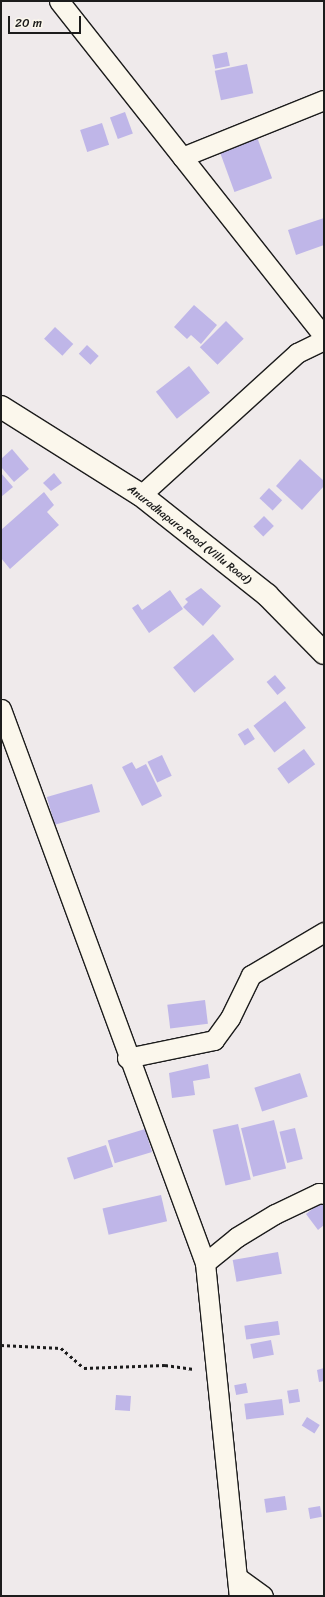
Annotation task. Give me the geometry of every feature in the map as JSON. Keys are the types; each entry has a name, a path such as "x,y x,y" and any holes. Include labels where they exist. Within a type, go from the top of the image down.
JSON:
{"main road":[{"name":"Anuradhapura Road (Villu Road)","path":"1,407 141,495 267,595 324,652"}],"street":[{"path":"59,1 324,336"},
{"path":"182,157 324,100"},
{"path":"141,495 297,353 324,340"},
{"path":"1,709 127,1058 205,1263 239,1596"},
{"path":"127,1058 214,1040 230,1018 251,975 324,932"},
{"path":"205,1263 237,1237 275,1214 319,1193 324,1194"},
{"path":"236,1577 263,1596"}],"path":[{"path":"1,1345 61,1348 84,1368 165,1365 192,1368 218,1391"}],"building":[{"path":"227,52 230,66 215,69 212,55"},
{"path":"247,64 253,93 221,100 215,71"},
{"path":"125,112 133,134 118,139 110,117"},
{"path":"102,123 109,145 87,152 80,130"},
{"path":"257,137 272,178 234,192 219,151"},
{"path":"324,218 324,245 296,255 288,230"},
{"path":"194,305 217,325 201,344 191,335 187,339 174,327"},
{"path":"226,321 244,339 218,365 200,347"},
{"path":"55,327 73,344 62,356 44,339"},
{"path":"87,345 99,356 91,365 79,354"},
{"path":"189,366 210,393 177,419 156,392"},
{"path":"12,449 29,469 14,482 1,467 1,459"},
{"path":"300,459 324,481 324,486 302,510 276,486"},
{"path":"1,473 13,487 1,497"},
{"path":"54,473 62,483 51,491 43,483"},
{"path":"269,488 282,500 273,511 259,498"},
{"path":"44,492 54,505 47,512 59,525 10,569 1,558 1,530"},
{"path":"264,516 274,526 263,537 253,527"},
{"path":"201,588 221,606 203,626 183,607 188,602 185,599"},
{"path":"170,590 183,609 149,633 132,608 138,604 142,610"},
{"path":"213,634 234,659 194,693 173,667"},
{"path":"275,675 286,688 278,695 267,682"},
{"path":"285,701 306,728 274,752 253,726"},
{"path":"248,728 255,739 245,745 238,734"},
{"path":"304,749 315,764 288,784 277,768"},
{"path":"162,755 172,776 157,783 147,762"},
{"path":"132,762 136,769 146,764 162,796 142,806 122,767"},
{"path":"92,784 100,812 55,825 47,797"},
{"path":"205,1000 208,1024 170,1028 167,1005"},
{"path":"208,1064 210,1078 193,1081 195,1095 172,1098 169,1073"},
{"path":"300,1073 308,1097 262,1112 254,1088"},
{"path":"274,1120 286,1169 253,1177 241,1128"},
{"path":"238,1124 251,1180 225,1185 213,1130"},
{"path":"295,1128 303,1159 287,1163 279,1132"},
{"path":"145,1129 152,1152 115,1163 108,1140"},
{"path":"106,1145 113,1167 74,1180 67,1158"},
{"path":"161,1195 167,1221 109,1235 103,1208"},
{"path":"324,1200 324,1225 318,1230 306,1214"},
{"path":"278,1252 282,1274 237,1282 233,1260"},
{"path":"278,1321 280,1335 246,1340 244,1326"},
{"path":"271,1340 274,1355 253,1359 250,1344"},
{"path":"324,1368 324,1381 319,1382 317,1370"},
{"path":"246,1383 248,1393 236,1395 234,1385"},
{"path":"298,1389 300,1402 289,1404 287,1391"},
{"path":"116,1395 131,1396 130,1411 115,1410"},
{"path":"282,1399 284,1415 246,1420 244,1404"},
{"path":"307,1417 320,1425 314,1433 302,1425"},
{"path":"285,1496 287,1510 266,1513 264,1499"},
{"path":"320,1506 322,1517 310,1519 308,1508"}]}
